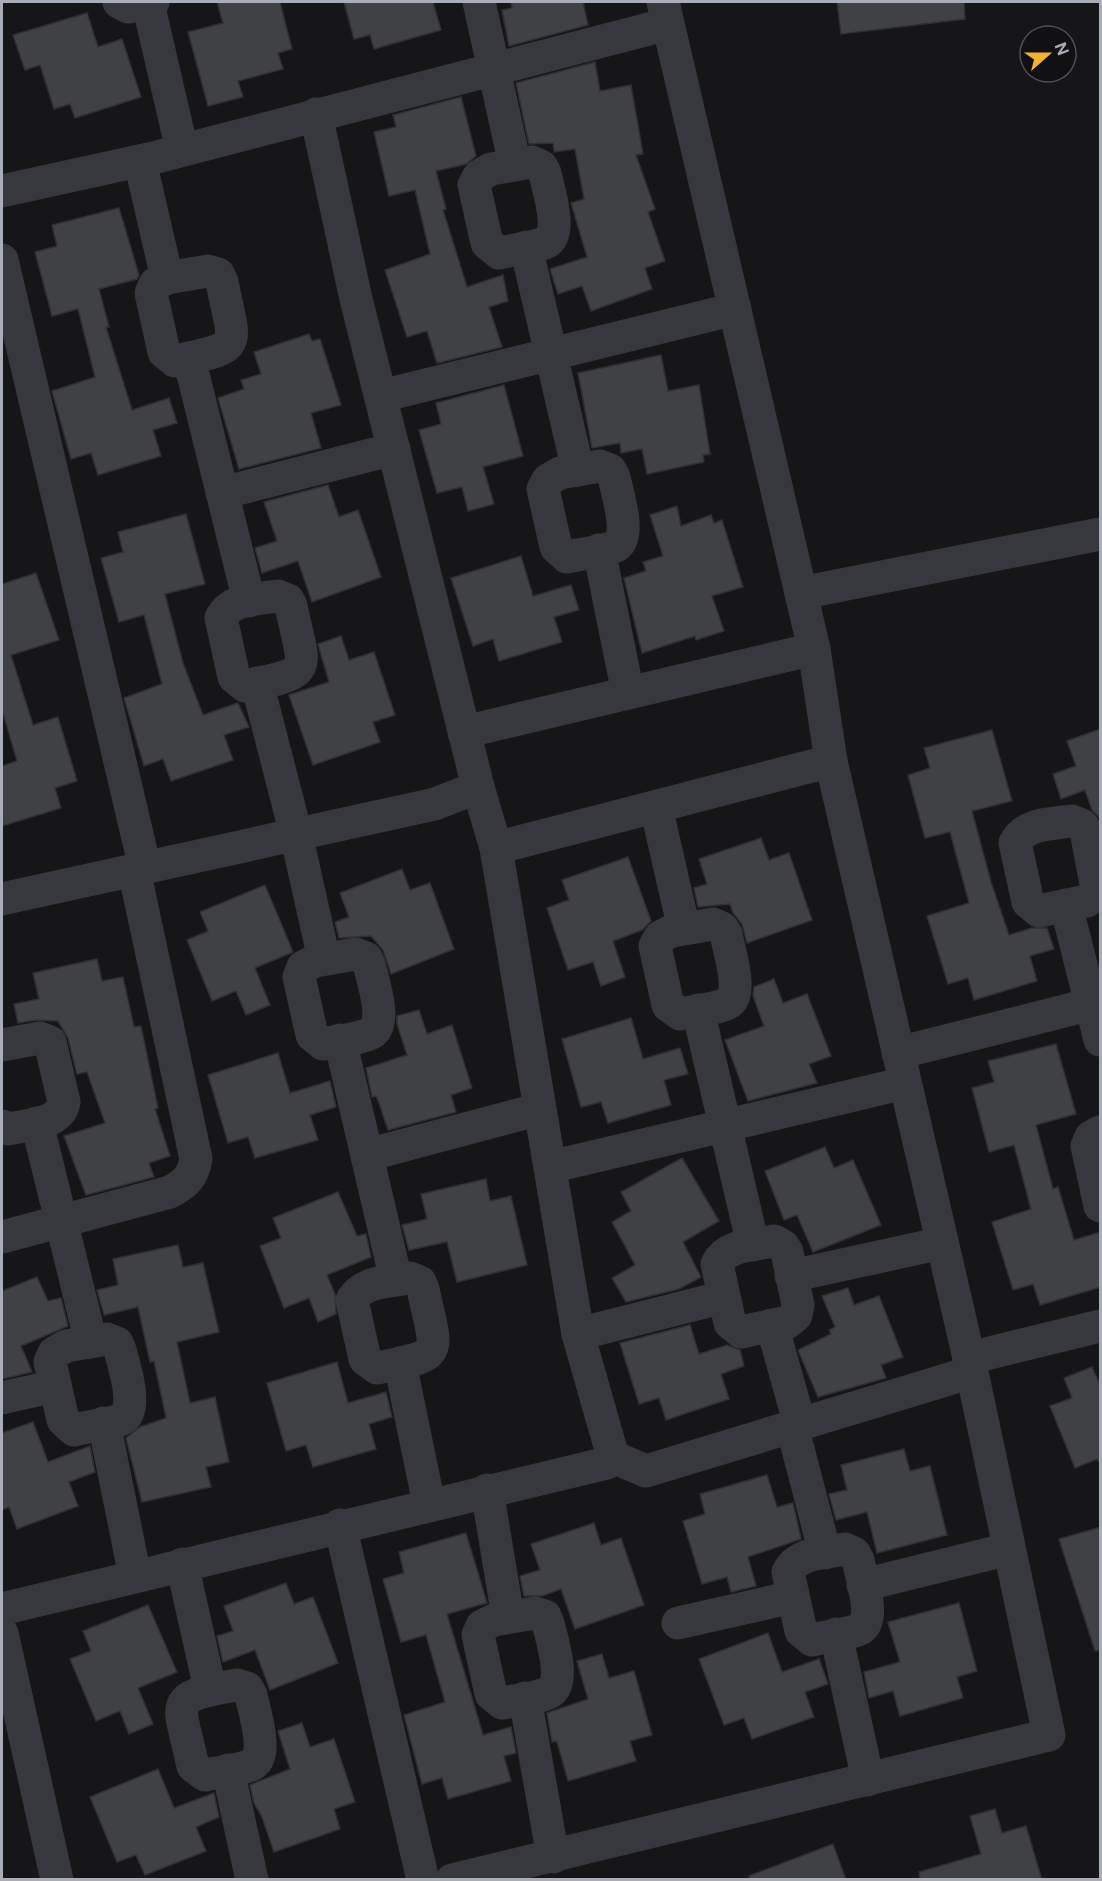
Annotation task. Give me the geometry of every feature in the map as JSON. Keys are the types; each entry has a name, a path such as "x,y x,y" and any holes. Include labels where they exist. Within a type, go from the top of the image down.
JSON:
{"street":[{"path":"140,2 182,150"},
{"path":"480,2 515,165"},
{"path":"2,191 140,161 496,69 665,13 814,648 831,762 970,1365 1049,1735 452,1880"},
{"path":"316,114 356,299 478,787 496,848 578,1334 613,1457"},
{"path":"140,161 168,278"},
{"path":"532,162 541,166 556,226 554,236 547,242 526,247 499,253 492,250 487,243 474,185 479,176 491,169 532,162"},
{"path":"526,247 578,470"},
{"path":"2,260 139,869 196,1159 194,1171 185,1183 170,1192 2,1238"},
{"path":"208,271 218,274 222,282 232,335 231,345 223,351 189,358 175,361 164,352 151,293 155,284 168,278 208,271"},
{"path":"381,396 735,309"},
{"path":"189,358 249,601"},
{"path":"222,493 394,449"},
{"path":"600,466 610,470 614,477 624,530 623,540 615,546 599,550 567,557 556,547 543,489 548,480 560,473 600,466"},
{"path":"801,593 1101,534"},
{"path":"599,550 628,693"},
{"path":"278,596 288,600 302,660 300,669 293,675 257,683 245,686 234,677 221,618 225,609 249,601 278,596"},
{"path":"464,732 814,648"},
{"path":"257,683 296,834 324,959"},
{"path":"496,848 831,762"},
{"path":"2,899 435,804 478,787"},
{"path":"656,807 684,929"},
{"path":"1066,905 1096,1004 1101,1040"},
{"path":"713,924 723,928 737,988 735,998 728,1004 698,1010 680,1014 668,1005 655,946 660,937 672,931 713,924"},
{"path":"356,954 366,958 380,1018 378,1027 371,1034 340,1040 323,1044 312,1035 299,976 303,967 324,959 356,954"},
{"path":"550,1167 725,1125 1096,1004"},
{"path":"698,1010 753,1245"},
{"path":"2,1045 40,1038 50,1042 64,1102 62,1112 55,1119 8,1129 2,1126"},
{"path":"340,1040 396,1280"},
{"path":"367,1155 540,1110"},
{"path":"37,1122 91,1342"},
{"path":"1101,1132 1091,1137 1086,1146 1101,1206"},
{"path":"774,1241 783,1246 792,1276 798,1305 796,1315 788,1322 741,1332 734,1329 730,1323 717,1264 721,1255 733,1248 774,1241"},
{"path":"792,1276 942,1243"},
{"path":"410,1278 420,1282 434,1342 432,1352 425,1358 400,1364 377,1368 365,1359 352,1300 357,1292 369,1285 410,1278"},
{"path":"578,1334 724,1297"},
{"path":"772,1325 825,1553"},
{"path":"613,1457 646,1471 796,1425 970,1365 1101,1326"},
{"path":"107,1339 117,1343 131,1403 129,1413 122,1419 74,1430 63,1420 50,1362 54,1353 66,1346 91,1342 107,1339"},
{"path":"400,1364 429,1504"},
{"path":"2,1398 55,1386"},
{"path":"104,1423 135,1576"},
{"path":"2,1609 340,1525 607,1463 613,1457"},
{"path":"487,1491 508,1617"},
{"path":"340,1525 423,1880"},
{"path":"845,1549 854,1553 863,1585 869,1613 867,1623 860,1629 812,1640 805,1637 801,1631 788,1572 792,1563 804,1557 845,1549"},
{"path":"863,1585 1009,1549"},
{"path":"182,1564 210,1689"},
{"path":"678,1623 793,1597"},
{"path":"535,1613 545,1616 548,1623 559,1677 557,1686 550,1693 525,1698 502,1703 491,1694 478,1635 482,1626 494,1620 535,1613"},
{"path":"2,1633 57,1880"},
{"path":"836,1634 868,1780"},
{"path":"237,1685 247,1688 251,1695 261,1749 260,1758 252,1765 228,1770 205,1775 193,1766 181,1707 185,1698 197,1692 237,1685"},
{"path":"525,1698 553,1857"},
{"path":"228,1770 252,1880"}],"building":[{"path":"217,2 280,2 292,49 278,53 283,69 238,81 243,97 208,106 188,32 223,23"},
{"path":"344,2 433,2 441,30 374,49 370,35 354,39"},
{"path":"511,2 583,2 588,25 509,46 502,10 512,8"},
{"path":"837,2 964,2 965,19 841,34"},
{"path":"87,13 98,47 122,39 141,97 75,118 70,104 54,109 40,65 25,70 13,35"},
{"path":"595,62 600,91 631,85 643,154 636,155 655,209 648,212 665,261 645,268 652,289 591,311 582,286 558,294 550,269 587,257 571,203 584,199 575,149 554,152 553,143 529,144 516,83"},
{"path":"461,97 476,156 466,164 436,171 446,209 443,210 467,287 503,275 508,301 489,307 502,347 437,363 427,331 407,337 385,270 430,254 415,190 389,196 374,132 396,127 393,115"},
{"path":"119,208 139,275 137,279 99,289 109,327 106,327 132,410 169,398 177,423 153,430 161,456 98,475 91,453 71,459 52,391 95,377 78,309 52,316 35,252 57,246 52,225"},
{"path":"309,334 312,341 320,339 341,405 311,413 321,448 239,469 218,398 244,389 241,380 261,374 254,352"},
{"path":"661,355 668,391 699,385 710,454 703,455 704,462 647,474 642,449 621,453 620,443 592,448 578,373"},
{"path":"504,385 523,456 483,467 494,504 468,511 462,487 437,493 419,430 441,424 436,403"},
{"path":"328,485 339,517 358,510 381,577 312,602 298,561 262,573 255,548 277,541 264,502"},
{"path":"677,506 681,526 711,515 714,523 722,520 743,587 712,596 724,631 696,640 695,636 642,653 624,578 646,571 643,562 663,556 650,515"},
{"path":"186,514 205,584 165,594 183,663 203,715 238,703 249,727 224,735 233,760 171,781 163,759 144,766 124,698 162,684 144,615 119,622 101,558 123,552 118,532"},
{"path":"521,556 533,596 571,585 579,610 554,617 562,642 499,661 493,639 473,646 451,578"},
{"path":"36,573 59,640 11,655 33,725 58,717 77,781 55,788 61,808 2,826 2,766 17,761 2,710 2,584"},
{"path":"341,636 349,660 374,652 395,715 373,722 380,742 313,765 289,695 329,682 318,644"},
{"path":"1100,729 1100,818 1092,810 1085,790 1061,799 1053,774 1076,766 1067,741"},
{"path":"992,730 1012,801 972,811 991,882 1009,935 1032,928 1047,928 1054,949 1030,956 1037,981 974,1000 968,978 948,984 927,916 969,903 950,832 925,838 908,775 930,768 924,748"},
{"path":"761,838 769,860 789,853 812,920 747,943 742,924 733,913 730,904 698,907 694,888 707,884 699,859"},
{"path":"628,857 651,921 642,930 613,941 625,977 601,986 593,962 568,970 547,908 569,900 562,880"},
{"path":"402,869 410,890 430,883 454,949 391,974 383,950 371,936 339,938 335,922 349,917 340,893"},
{"path":"265,885 293,952 255,968 270,1005 246,1015 236,991 212,1001 187,940 208,931 200,912"},
{"path":"97,959 102,981 123,977 134,1027 141,1026 158,1108 155,1109 170,1156 149,1163 154,1177 86,1195 64,1136 105,1123 87,1072 77,1074 68,1038 58,1021 37,1020 18,1023 14,1004 39,999 33,973"},
{"path":"774,979 783,1003 807,994 831,1056 809,1064 817,1083 748,1101 725,1040 764,1026 753,996 754,987"},
{"path":"419,1010 427,1034 452,1025 472,1088 451,1095 456,1112 388,1130 376,1096 372,1097 366,1068 407,1055 397,1024 397,1016"},
{"path":"631,1018 643,1059 680,1048 688,1074 664,1080 671,1105 608,1123 601,1102 581,1107 562,1039"},
{"path":"1056,1044 1076,1114 1036,1125 1053,1189 1058,1187 1074,1240 1101,1232 1101,1287 1040,1305 1033,1284 1013,1290 992,1222 1031,1209 1014,1145 989,1152 972,1088 994,1082 988,1061"},
{"path":"278,1053 290,1093 330,1081 336,1107 310,1115 318,1140 255,1158 248,1137 228,1143 208,1075"},
{"path":"825,1147 834,1168 853,1160 881,1225 813,1252 797,1215 784,1220 765,1171"},
{"path":"682,1158 719,1221 683,1242 701,1277 679,1289 626,1302 612,1278 635,1265 612,1222 631,1211 621,1192"},
{"path":"486,1179 490,1201 511,1196 527,1265 457,1282 447,1242 409,1250 402,1225 427,1219 421,1194"},
{"path":"338,1192 357,1236 366,1234 371,1257 327,1275 335,1294 336,1314 318,1322 309,1298 284,1308 260,1246 281,1238 273,1218"},
{"path":"178,1245 183,1267 203,1263 219,1332 177,1342 190,1403 215,1397 229,1462 206,1467 211,1487 142,1502 126,1438 140,1427 166,1418 154,1361 150,1362 138,1307 104,1315 97,1290 118,1285 113,1259"},
{"path":"37,1277 48,1301 61,1298 68,1326 21,1346 32,1372 2,1379 2,1291"},
{"path":"848,1288 854,1305 879,1296 903,1357 881,1365 886,1378 818,1397 798,1350 831,1334 829,1330 835,1327 822,1296"},
{"path":"690,1325 699,1354 727,1345 740,1350 744,1366 721,1374 729,1399 666,1420 659,1398 639,1404 620,1343"},
{"path":"337,1362 348,1403 386,1392 392,1417 369,1424 376,1449 313,1467 306,1445 286,1451 267,1383"},
{"path":"1092,1367 1101,1387 1101,1465 1097,1459 1075,1468 1050,1406 1072,1398 1064,1378"},
{"path":"33,1422 48,1462 90,1446 95,1472 69,1482 78,1506 17,1529 9,1507 2,1510 2,1433"},
{"path":"904,1449 910,1471 930,1466 947,1535 877,1553 867,1512 836,1520 829,1494 847,1490 841,1465"},
{"path":"767,1475 777,1507 793,1503 801,1539 748,1557 756,1586 731,1592 727,1577 702,1584 683,1521 705,1514 700,1494"},
{"path":"594,1523 601,1545 621,1538 644,1605 575,1629 561,1589 542,1596 524,1596 520,1576 540,1570 531,1544"},
{"path":"1101,1527 1101,1650 1095,1651 1059,1539"},
{"path":"466,1533 487,1603 447,1614 483,1735 511,1727 516,1753 504,1756 511,1781 448,1799 442,1778 422,1784 404,1715 445,1702 426,1635 401,1642 383,1579 404,1573 399,1552"},
{"path":"286,1583 294,1604 313,1597 338,1663 270,1690 255,1650 223,1662 217,1636 233,1631 224,1606"},
{"path":"959,1603 977,1671 957,1677 963,1698 900,1716 893,1691 869,1698 864,1672 900,1662 888,1622"},
{"path":"148,1605 177,1672 138,1688 153,1724 129,1734 120,1711 96,1721 70,1659 91,1651 83,1631"},
{"path":"768,1633 782,1672 819,1659 828,1684 805,1692 814,1717 752,1739 744,1718 724,1725 699,1659"},
{"path":"602,1654 609,1678 634,1671 652,1735 630,1741 636,1761 568,1781 558,1745 556,1741 552,1742 547,1713 588,1699 577,1661"},
{"path":"302,1723 310,1747 334,1739 355,1802 334,1809 340,1829 274,1852 262,1817 254,1803 250,1785 290,1769 278,1731"},
{"path":"158,1769 174,1808 214,1793 219,1817 196,1827 206,1851 145,1875 136,1855 117,1862 90,1797"},
{"path":"995,1809 1002,1833 1026,1826 1042,1880 920,1880 919,1872 981,1854 970,1816"},
{"path":"833,1844 846,1880 750,1880 749,1876"}]}
